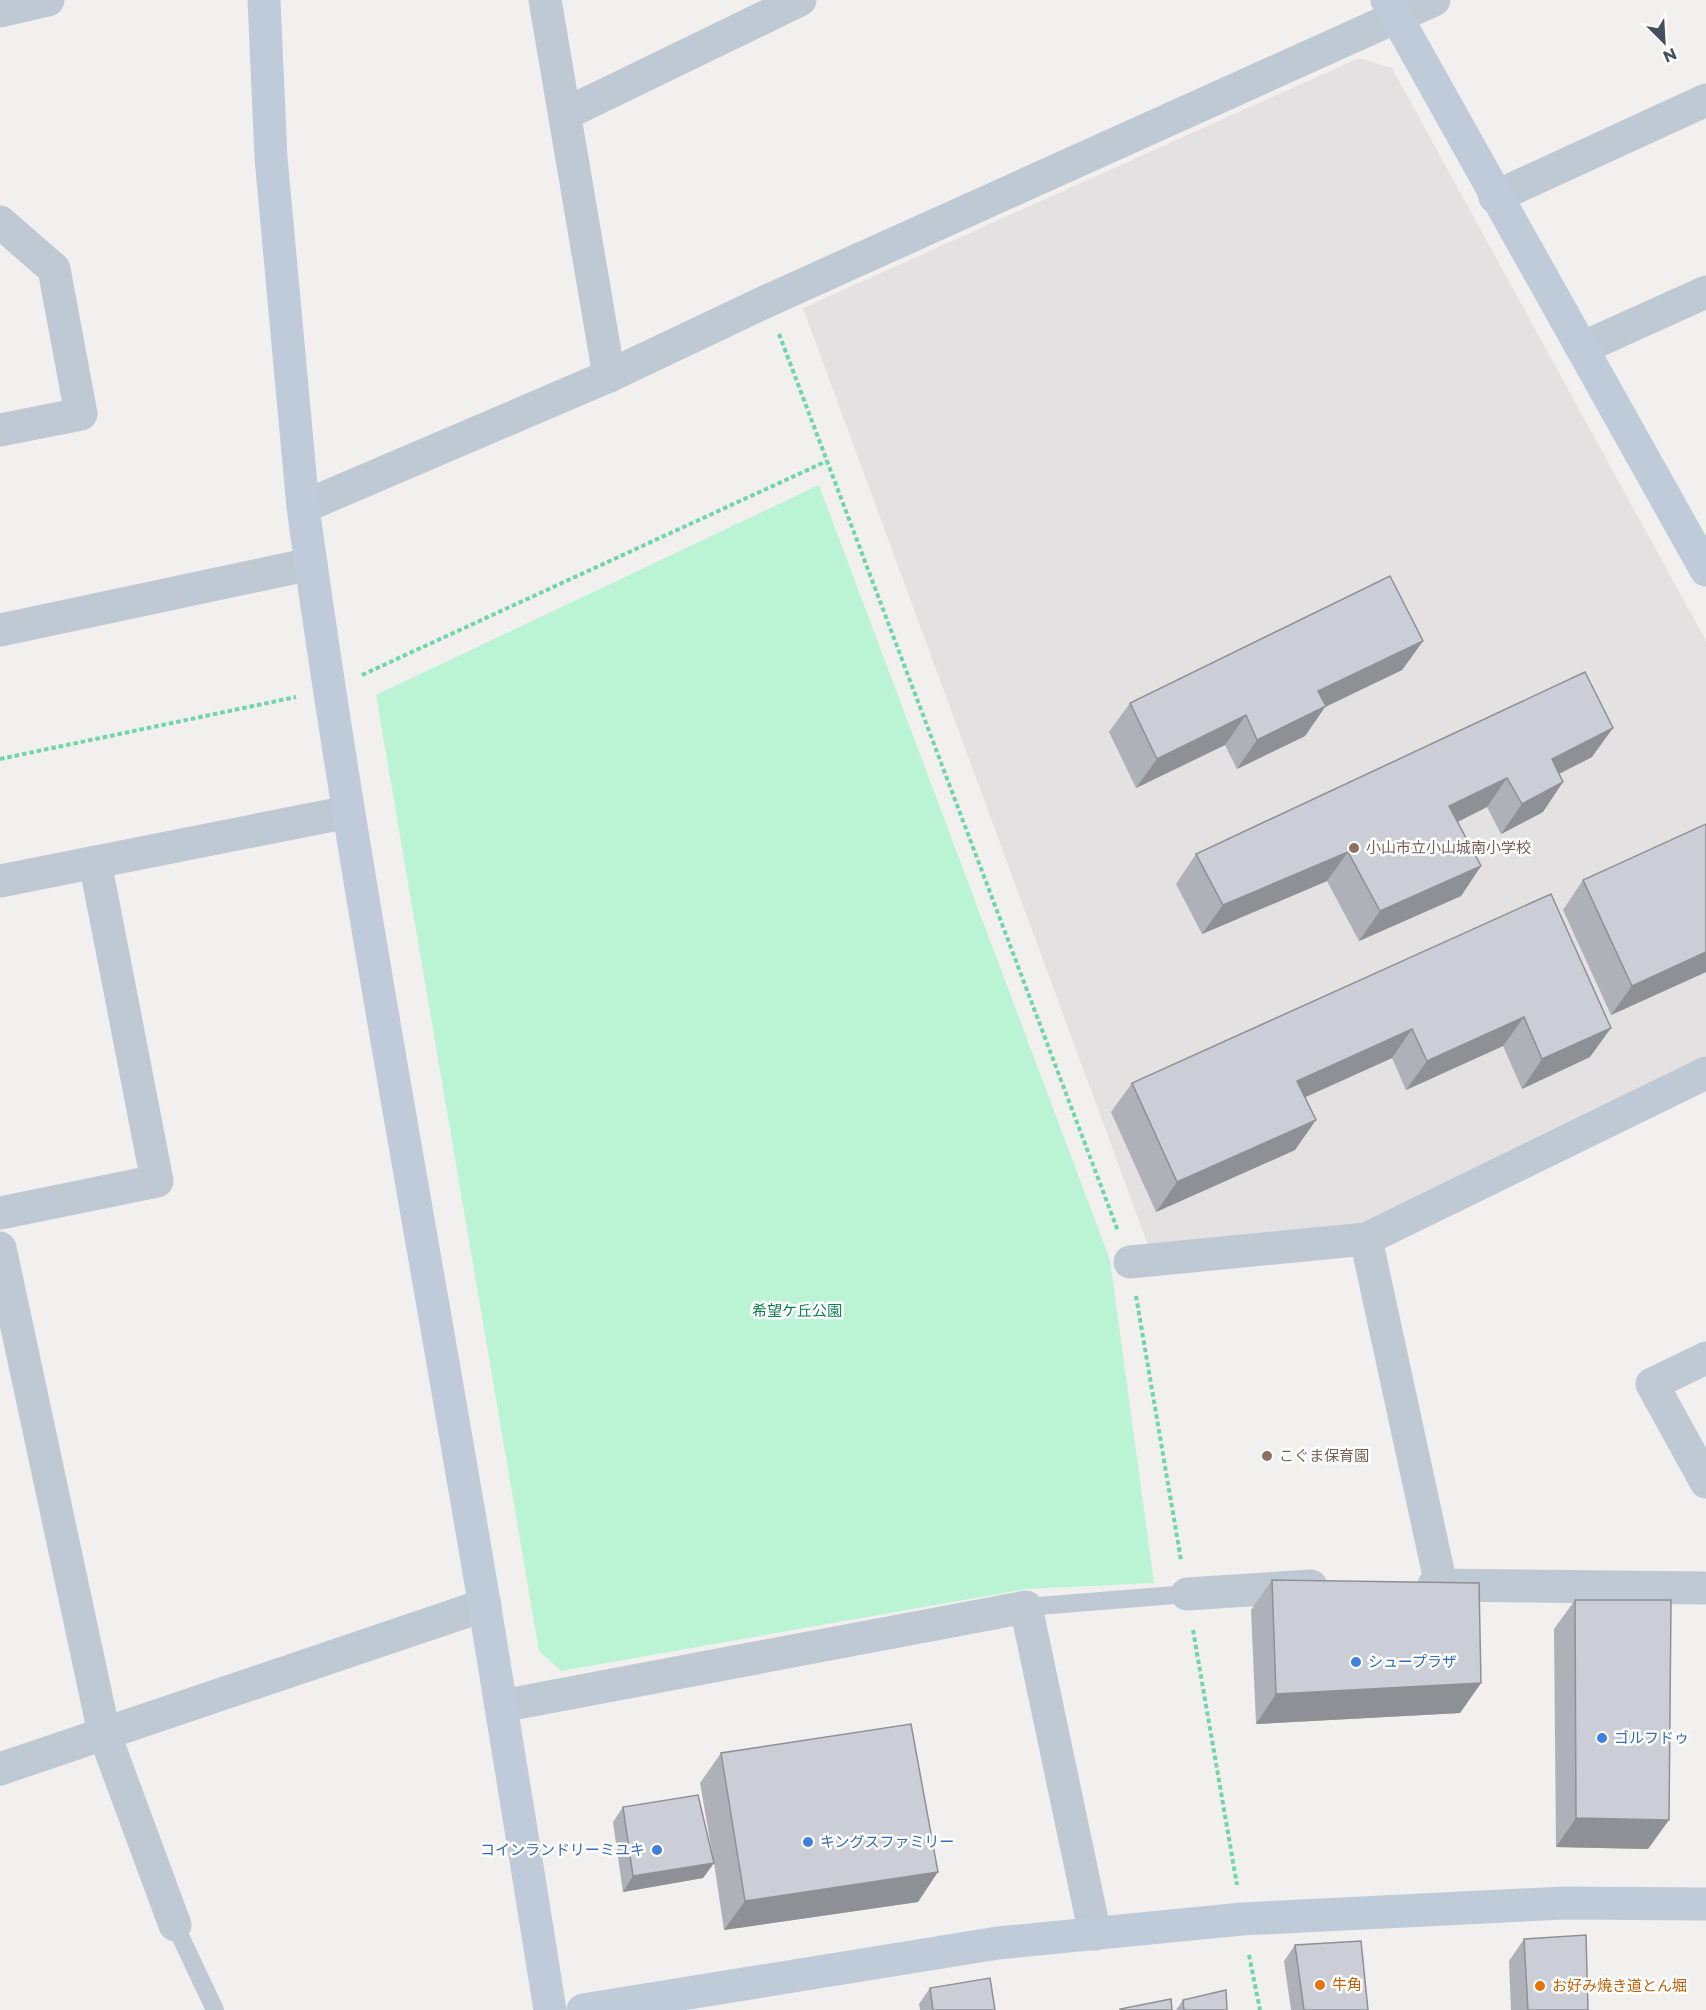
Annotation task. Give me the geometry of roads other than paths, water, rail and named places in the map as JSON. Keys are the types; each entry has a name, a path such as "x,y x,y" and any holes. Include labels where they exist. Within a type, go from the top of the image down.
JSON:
{"street":[{"path":"0,11 48,0"},
{"path":"264,0 271,158 303,507 311,564 348,812 485,1605 549,2010"},
{"path":"545,0 609,376"},
{"path":"565,114 800,0"},
{"path":"303,507 609,376 1391,8 1434,0"},
{"path":"1391,8 1706,570"},
{"path":"1495,196 1706,99"},
{"path":"0,222 54,269 81,414 0,430"},
{"path":"1582,348 1706,291"},
{"path":"0,630 311,564"},
{"path":"0,881 348,812"},
{"path":"0,1213 158,1181 95,862"},
{"path":"1130,1262 1366,1239 1706,1073"},
{"path":"1366,1239 1441,1585"},
{"path":"0,1248 13,1380 104,1733 175,1924"},
{"path":"1706,1358 1652,1384 1706,1482"},
{"path":"1405,1585 1706,1588"},
{"path":"1187,1594 1298,1586 1346,1586"},
{"path":"0,1769 485,1605"},
{"path":"501,1706 1026,1607 1095,1934"},
{"path":"583,2010 998,1943 1242,1919 1563,1903 1706,1904"}],"lane":[{"path":"1026,1607 1187,1594"},
{"path":"175,1924 215,2010"}],"place":[{"name":"小山市立小山城南小学校","path":"1354,848"},
{"name":"こぐま保育園","path":"1267,1456"},
{"name":"シュープラザ","path":"1356,1662"},
{"name":"ゴルフドゥ","path":"1602,1738"},
{"name":"キングスファミリー","path":"808,1842"},
{"name":"コインランドリーミユキ","path":"657,1850"},
{"name":"牛角","path":"1320,1985"},
{"name":"お好み焼き道とん堀","path":"1540,1986"}],"park label":[{"name":"希望ケ丘公園","path":"797,1311"}]}
